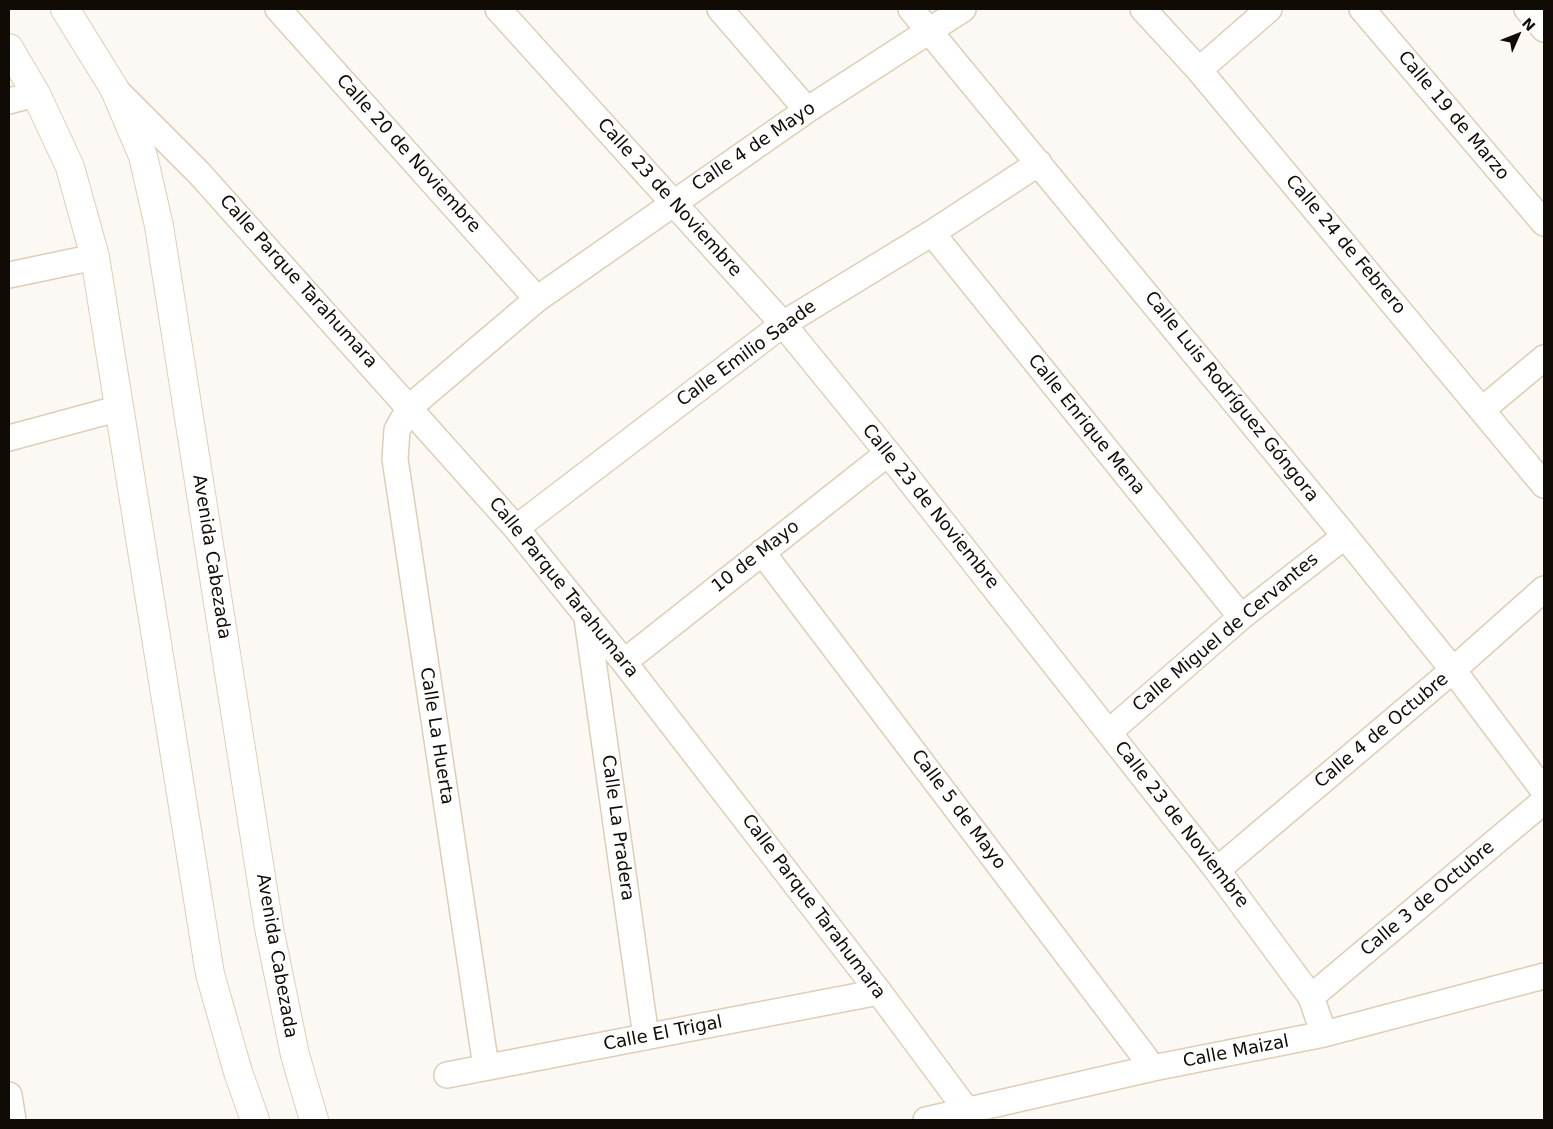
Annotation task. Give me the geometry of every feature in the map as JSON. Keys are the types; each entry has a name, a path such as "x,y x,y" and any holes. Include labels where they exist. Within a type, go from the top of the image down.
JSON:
{"street":[{"name":"Avenida Cabezada","path":"65,9 114,88 143,156 159,226 270,928 294,1055 314,1120"},
{"name":"Calle 20 de Noviembre","path":"278,9 537,299"},
{"name":"Calle 23 de Noviembre","path":"498,9 783,324 888,452 1217,870 1311,997 1324,1034"},
{"path":"720,9 807,110"},
{"name":"Calle Luis Rodríguez Góngora","path":"911,9 1345,536 1453,670 1544,791"},
{"name":"Calle 4 de Mayo","path":"410,407 537,299 807,110 964,9"},
{"name":"Calle 24 de Febrero","path":"1143,9 1199,70 1544,485"},
{"path":"1199,70 1269,9"},
{"name":"Calle 19 de Marzo","path":"1362,9 1544,223"},
{"path":"1527,9 1544,29"},
{"path":"9,48 36,94 70,167 95,257 210,974 238,1072 255,1120"},
{"name":"Calle Parque Tarahumara","path":"114,88 199,173 410,407 516,528 624,662 879,992 970,1116"},
{"path":"9,100 36,94"},
{"name":"Calle Emilio Saade","path":"516,528 783,324 932,233 1039,164"},
{"name":"Calle Enrique Mena","path":"932,233 1241,617"},
{"path":"9,275 95,257"},
{"path":"1482,409 1544,358"},
{"name":"Calle La Huerta","path":"410,407 398,430 395,459 486,1067"},
{"path":"9,438 120,408"},
{"name":"10 de Mayo","path":"624,662 888,452"},
{"name":"Calle Miguel de Cervantes","path":"1109,732 1241,617 1345,536"},
{"name":"Calle 5 de Mayo","path":"762,552 1153,1068"},
{"name":"Calle 4 de Octubre","path":"1217,870 1453,670 1544,589"},
{"name":"Calle La Pradera","path":"587,618 646,1038"},
{"name":"Calle 3 de Octubre","path":"1311,997 1544,801"},
{"name":"Calle Maizal","path":"926,1120 970,1116 1153,1068 1324,1034 1544,976"},
{"name":"Calle El Trigal","path":"447,1075 879,992"},
{"path":"9,1095 13,1120"}]}
